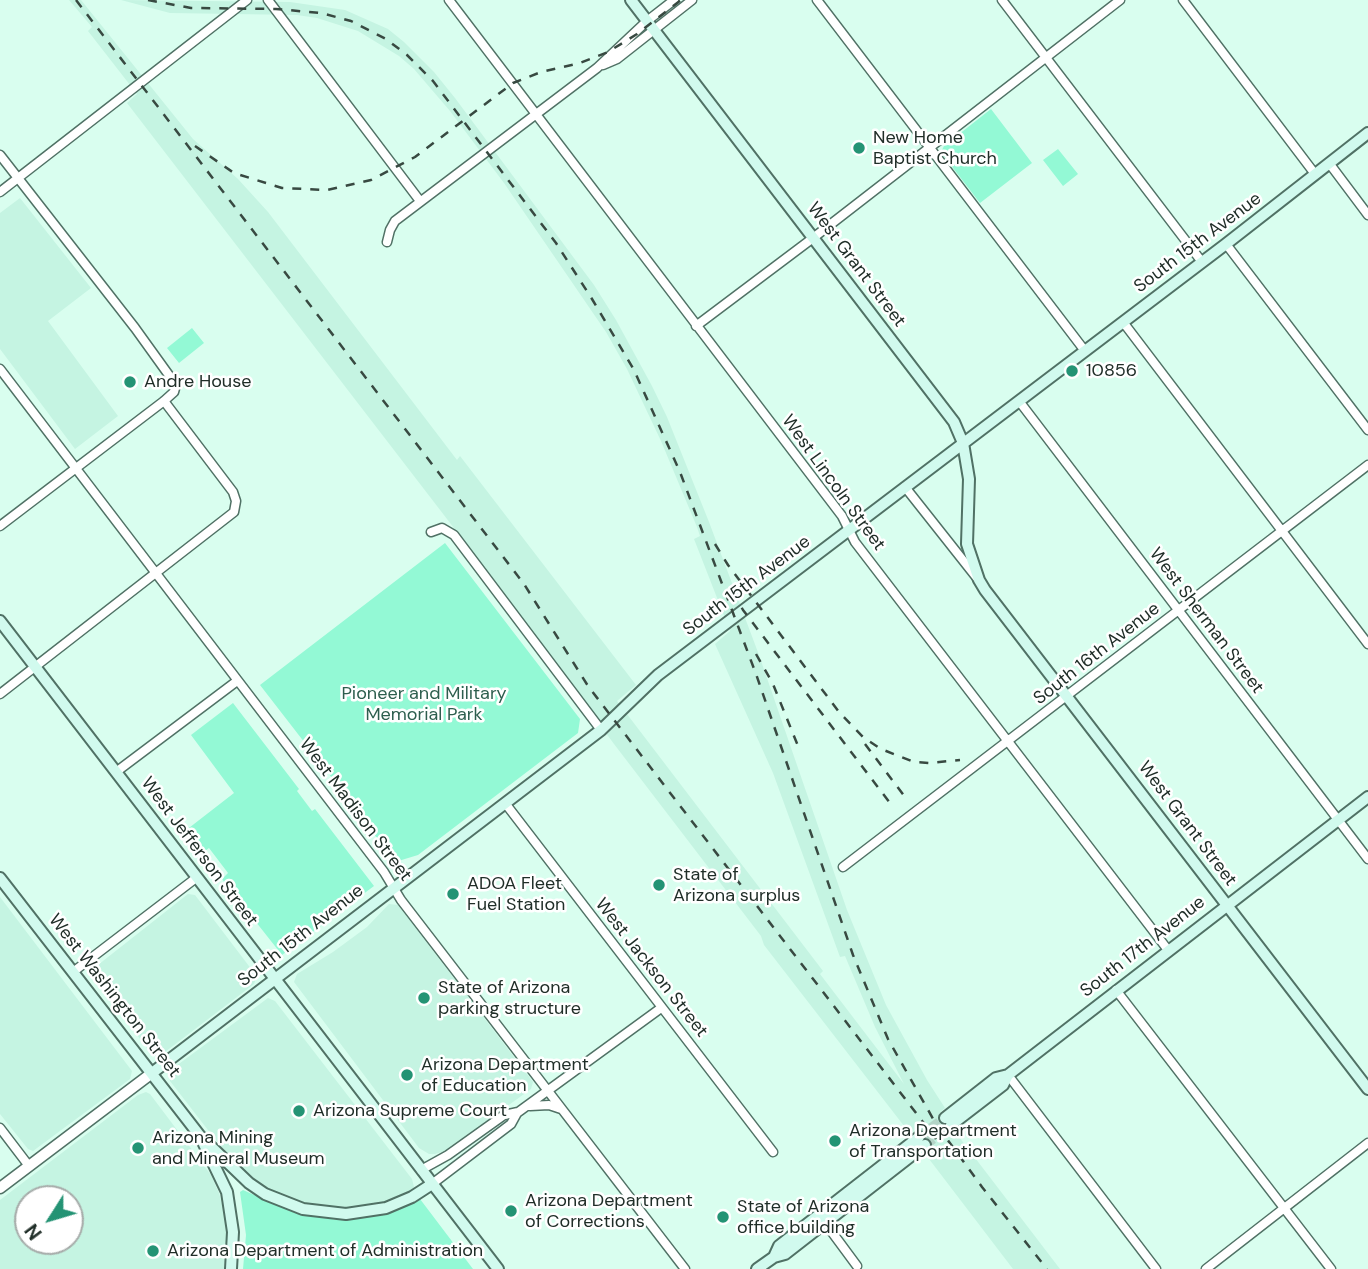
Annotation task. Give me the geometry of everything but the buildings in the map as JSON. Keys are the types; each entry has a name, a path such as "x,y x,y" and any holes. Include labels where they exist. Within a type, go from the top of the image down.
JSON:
{"main road":[{"name":"West Grant Street","path":"631,0 954,422 963,443 969,479 967,544 979,580 1368,1088"},
{"name":"South 15th Avenue","path":"152,1073 601,730 659,675 1368,133"},
{"name":"West Jefferson Street","path":"0,621 498,1269"},
{"name":"South 17th Avenue","path":"948,1122 1003,1085 1008,1075 1368,797"},
{"name":"West Washington Street","path":"0,878 200,1136 249,1183 265,1194 303,1209 346,1214 378,1210 402,1202 432,1184"},
{"name":"West Washington Street","path":"200,1136 227,1192 233,1232 231,1269"},
{"path":"757,1269 774,1256 785,1254 822,1219 922,1141"}],"street":[{"path":"0,192 247,0"},
{"path":"268,0 420,201"},
{"name":"West Lincoln Street","path":"450,0 842,516 855,542 1168,950"},
{"path":"651,25 674,0"},
{"path":"387,242 395,221 420,201 537,116 651,25 692,0"},
{"path":"817,0 1085,351"},
{"path":"1002,0 1202,262"},
{"path":"696,326 1120,0"},
{"path":"1183,0 1315,174"},
{"path":"0,155 135,328 173,379 176,388 164,401 0,526"},
{"path":"1329,163 1368,215"},
{"path":"1226,244 1368,429"},
{"path":"1123,322 1368,644"},
{"name":"West Madison Street","path":"0,369 685,1269"},
{"path":"0,694 230,516 236,505 233,492 164,401"},
{"name":"West Sherman Street","path":"1019,401 1368,859"},
{"name":"South 16th Avenue","path":"844,867 1368,465"},
{"name":"West Grant Street","path":"905,487 979,580"},
{"path":"431,532 442,528 454,535 601,730"},
{"path":"116,772 237,681"},
{"name":"West Jackson Street","path":"505,803 774,1152"},
{"path":"73,972 196,878"},
{"path":"1116,990 1331,1269"},
{"path":"432,1184 511,1124 517,1113 661,1008"},
{"path":"0,1188 152,1073"},
{"path":"1008,1075 1156,1269"},
{"path":"421,1170 449,1155 504,1115 539,1104 561,1109"},
{"path":"0,1128 29,1166"},
{"path":"1206,1269 1368,1143"},
{"path":"822,1219 857,1266"}],"shaded area":[{"path":"69,0 81,0 193,139 238,179 268,212 457,460 460,456 636,685 617,701 823,971 820,974 904,1084 875,1027 845,956 840,957 773,773 715,644 730,631 694,539 700,536 697,527 661,441 606,332 504,183 450,111 414,69 399,56 358,31 317,18 297,15 170,13 121,0 290,2 345,10 388,29 434,72 455,98 594,285 652,386 709,522 759,655 847,910 886,1005 945,1108 940,1112 1060,1269 1013,1269 926,1155 932,1150 916,1131 911,1135 764,945 761,936 457,532 127,103 137,94 88,31 92,27"},
{"path":"20,198 91,288 48,321 118,416 75,449 0,349 0,213"},
{"path":"188,894 195,895 255,974 256,979 254,984 161,1055 153,1056 89,972"},
{"path":"0,897 132,1071 130,1079 33,1151 28,1149 0,1114"},
{"path":"389,904 398,905 533,1082 531,1089 445,1151 435,1154 429,1154 419,1148 294,982 297,974 367,927"},
{"path":"268,998 275,1001 412,1179 414,1187 411,1192 382,1204 349,1209 302,1204 275,1193 254,1180 225,1152 170,1081 172,1069"},
{"path":"146,1092 211,1175 219,1193 225,1215 227,1239 224,1269 0,1269 0,1200 14,1189 14,1255 84,1255 84,1185 20,1185 138,1095"}],"green space":[{"path":"991,109 1032,163 980,203 943,155 942,150"},
{"path":"1058,149 1078,174 1063,186 1043,160"},
{"path":"192,328 204,343 179,363 167,348"},
{"name":"Pioneer and Military Memorial Park","path":"445,543 580,719 578,733 418,855 395,862 339,788 342,786 340,783 335,777 332,778 260,685"},
{"path":"233,703 299,789 297,791 312,811 315,809 374,886 282,955 222,879 228,873 209,848 202,853 185,831 234,793 191,735"},
{"path":"243,1190 295,1213 337,1220 389,1213 420,1199 473,1269 243,1269 246,1235 240,1192"}],"tunnel":[{"path":"919,1137 945,1118"},
{"path":"925,1145 951,1125"}],"railway":[{"path":"76,0 524,584 588,686 936,1139"},
{"path":"148,0 191,8 276,9 321,13 351,21 386,39 433,81 556,243 634,370 680,472 756,674 853,955 888,1039 936,1124 1047,1269"},
{"path":"195,146 234,173 282,188 327,190 371,180 415,157 513,83 608,52 637,34 681,0"},
{"path":"715,544 839,712 863,737 881,749 914,762 960,760"},
{"path":"733,592 743,610 893,807"},
{"path":"756,654 773,684 800,751"},
{"path":"865,744 905,797"}],"place":[{"name":"New Home Baptist Church","path":"859,148"},
{"name":"10856","path":"1072,371"},
{"name":"Andre House","path":"130,382"},
{"name":"State of Arizona surplus","path":"659,885"},
{"name":"ADOA Fleet Fuel Station","path":"453,894"},
{"name":"State of Arizona parking structure","path":"424,998"},
{"name":"Arizona Department of Education","path":"407,1075"},
{"name":"Arizona Supreme Court","path":"299,1111"},
{"name":"Arizona Department of Transportation","path":"835,1141"},
{"name":"Arizona Mining and Mineral Museum","path":"138,1148"},
{"name":"Arizona Department of Corrections","path":"511,1211"},
{"name":"State of Arizona office building","path":"723,1217"},
{"name":"Arizona Department of Administration","path":"153,1251"}]}
